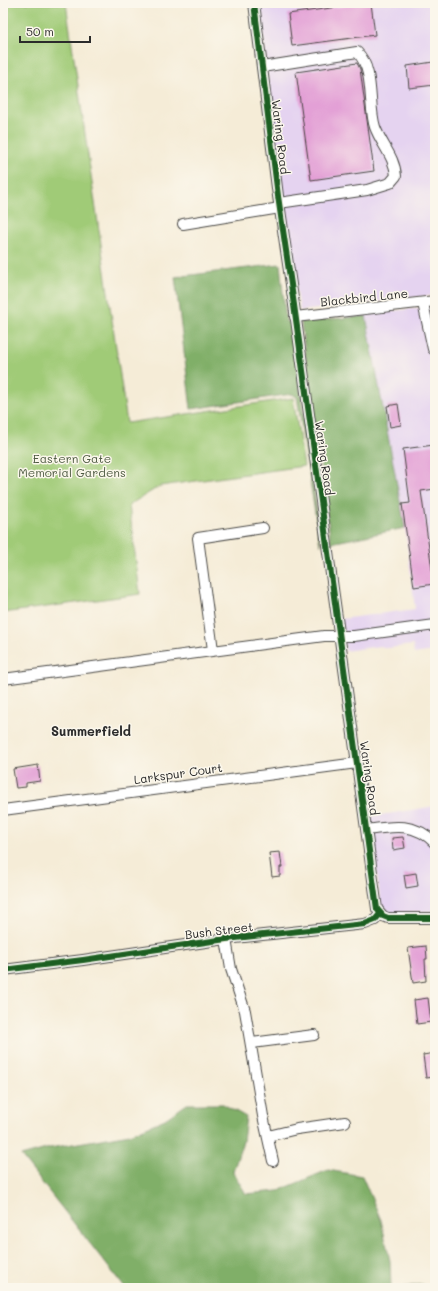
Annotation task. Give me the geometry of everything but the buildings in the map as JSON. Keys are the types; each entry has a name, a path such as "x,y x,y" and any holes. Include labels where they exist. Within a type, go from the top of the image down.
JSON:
{"street":[{"name":"Waring Road","path":"254,3 279,206 296,317 338,635 367,830 377,909 380,914"},
{"path":"183,224 367,190 390,183 396,176 395,167 375,127 368,74 363,58 357,52 262,67"},
{"name":"Blackbird Lane","path":"296,317 435,301"},
{"path":"423,303 432,349"},
{"path":"213,650 198,538 262,528"},
{"path":"3,680 213,650 324,636 354,636 435,625"},
{"name":"Larkspur Court","path":"3,810 357,762"},
{"path":"367,830 387,827 408,827 417,829 435,843"},
{"path":"380,914 388,918 435,918"},
{"name":"Bush Street","path":"3,970 226,939 365,924 375,920 380,914"},
{"path":"226,939 231,969 242,997 252,1043 263,1116 273,1161"},
{"path":"252,1043 314,1035"},
{"path":"268,1136 298,1129 345,1122"}],"shaded area":[{"path":"259,3 435,3 435,295 300,311 282,196"},
{"path":"435,306 435,667 433,651 414,654 413,645 388,648 380,646 345,651 341,619 415,609 405,528 366,316 335,318"},
{"path":"435,806 435,911 389,913 381,907 370,817"}],"green space":[{"name":"Eastern Gate Memorial Gardens","path":"3,3 66,3 127,423 293,398 304,466 160,486 129,505 140,594 3,613"},
{"path":"280,264 286,322 291,322 321,545 297,397 292,394 191,409 175,277"},
{"path":"366,316 405,528 331,543 301,322"},
{"path":"187,1104 223,1104 246,1117 243,1141 233,1172 246,1194 278,1191 328,1170 362,1176 381,1220 390,1261 391,1288 125,1288 21,1156 50,1148 130,1134 165,1119"},
{"path":"422,1284 429,1288 399,1288"}],"cycle path":[{"path":"254,3 278,196 377,909 383,916 388,918 435,918"},
{"path":"3,970 226,939 365,924 375,920 380,914"}],"district":[{"name":"Summerfield","path":"91,730"}]}
